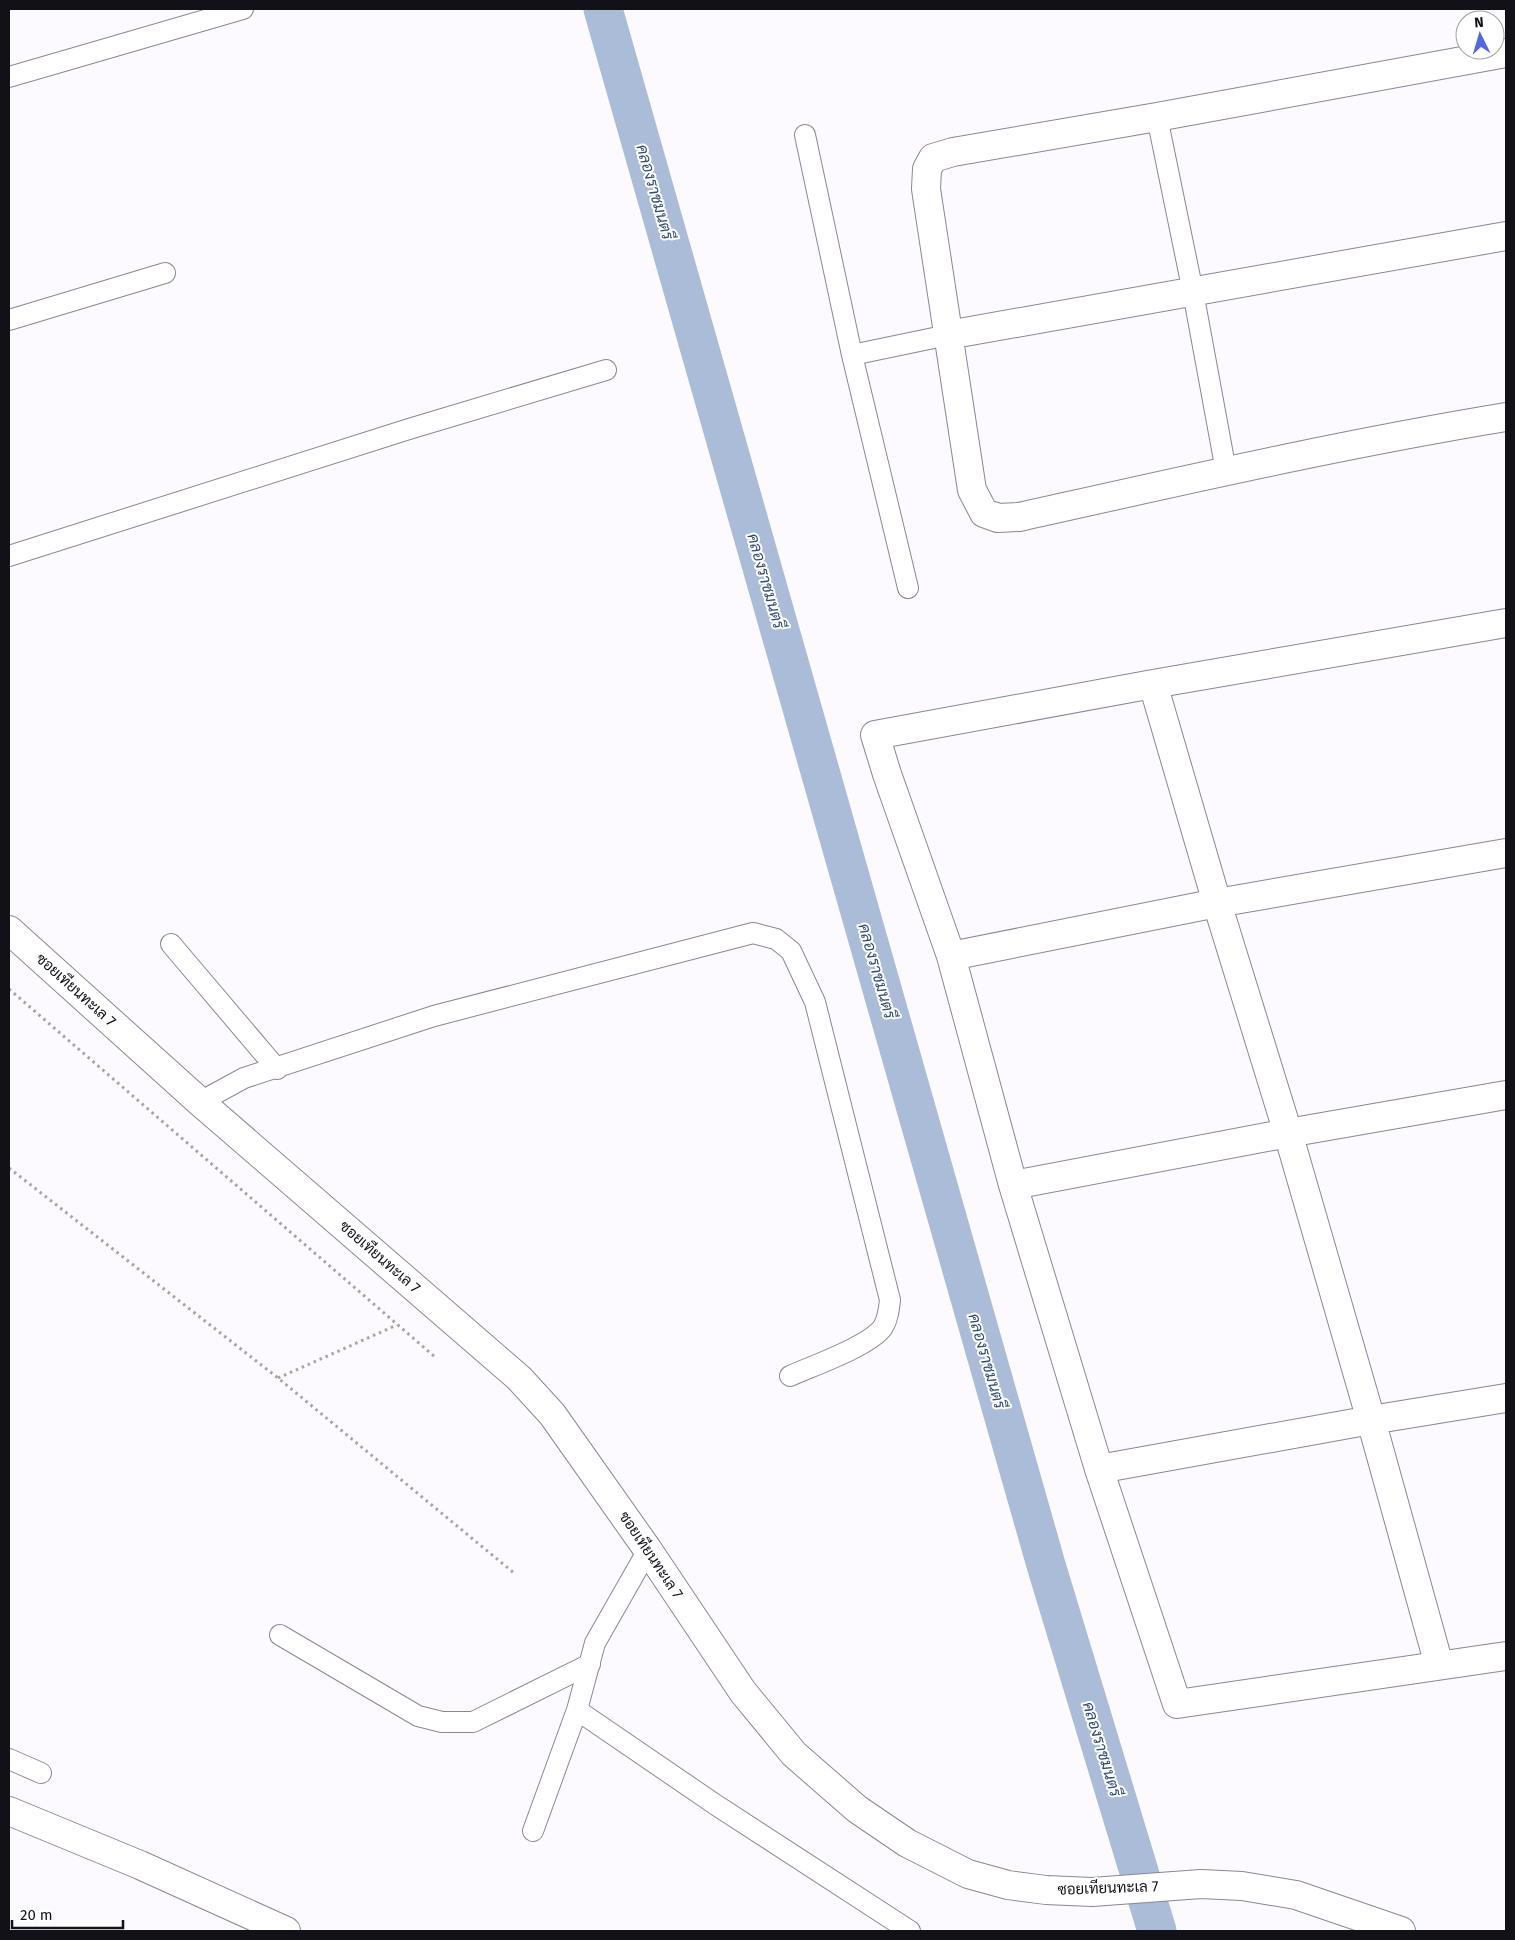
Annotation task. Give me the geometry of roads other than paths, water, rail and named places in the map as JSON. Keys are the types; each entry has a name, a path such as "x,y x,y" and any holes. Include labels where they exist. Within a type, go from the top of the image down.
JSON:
{"street":[{"path":"1506,52 1156,117 954,152 933,158 927,169 926,189 972,490 984,513 998,518 1019,517 1226,470 1423,430 1506,417"},
{"path":"948,335 1506,236"},
{"path":"1506,623 1153,684 876,735 887,774 950,956 1013,1185 1099,1469 1177,1704 1506,1656"},
{"path":"1153,684 1217,903 1288,1133 1439,1665"},
{"path":"950,956 1217,903 1506,853"},
{"name":"ซอยเทียนทะเล 7","path":"9,930 200,1102 520,1378 552,1414 648,1550 743,1692 794,1754 857,1809 908,1843 968,1874 1008,1885 1046,1890 1092,1892 1201,1884 1242,1886 1296,1895 1353,1924 1401,1931"},
{"path":"1013,1185 1288,1133 1506,1095"},
{"path":"1099,1469 1371,1420 1506,1398"},
{"path":"9,1811 140,1865 286,1931"}],"lane":[{"path":"9,77 243,9"},
{"path":"1156,117 1226,470"},
{"path":"805,135 852,355 908,588"},
{"path":"9,320 165,273"},
{"path":"852,355 948,335"},
{"path":"9,556 409,429 606,370"},
{"path":"200,1102 244,1078 434,1016 753,933 776,939 791,951 815,1002 890,1300 888,1314 883,1327 869,1340 790,1376"},
{"path":"171,944 277,1068"},
{"path":"533,1831 577,1710 596,1643 648,1550"},
{"path":"280,1635 418,1716 442,1722 473,1722 590,1664"},
{"path":"577,1710 716,1805 910,1931"},
{"path":"9,1759 41,1773"}],"waterway":[{"name":"คลองราชมนตรี","path":"603,9 1046,1565 1157,1931"}]}
